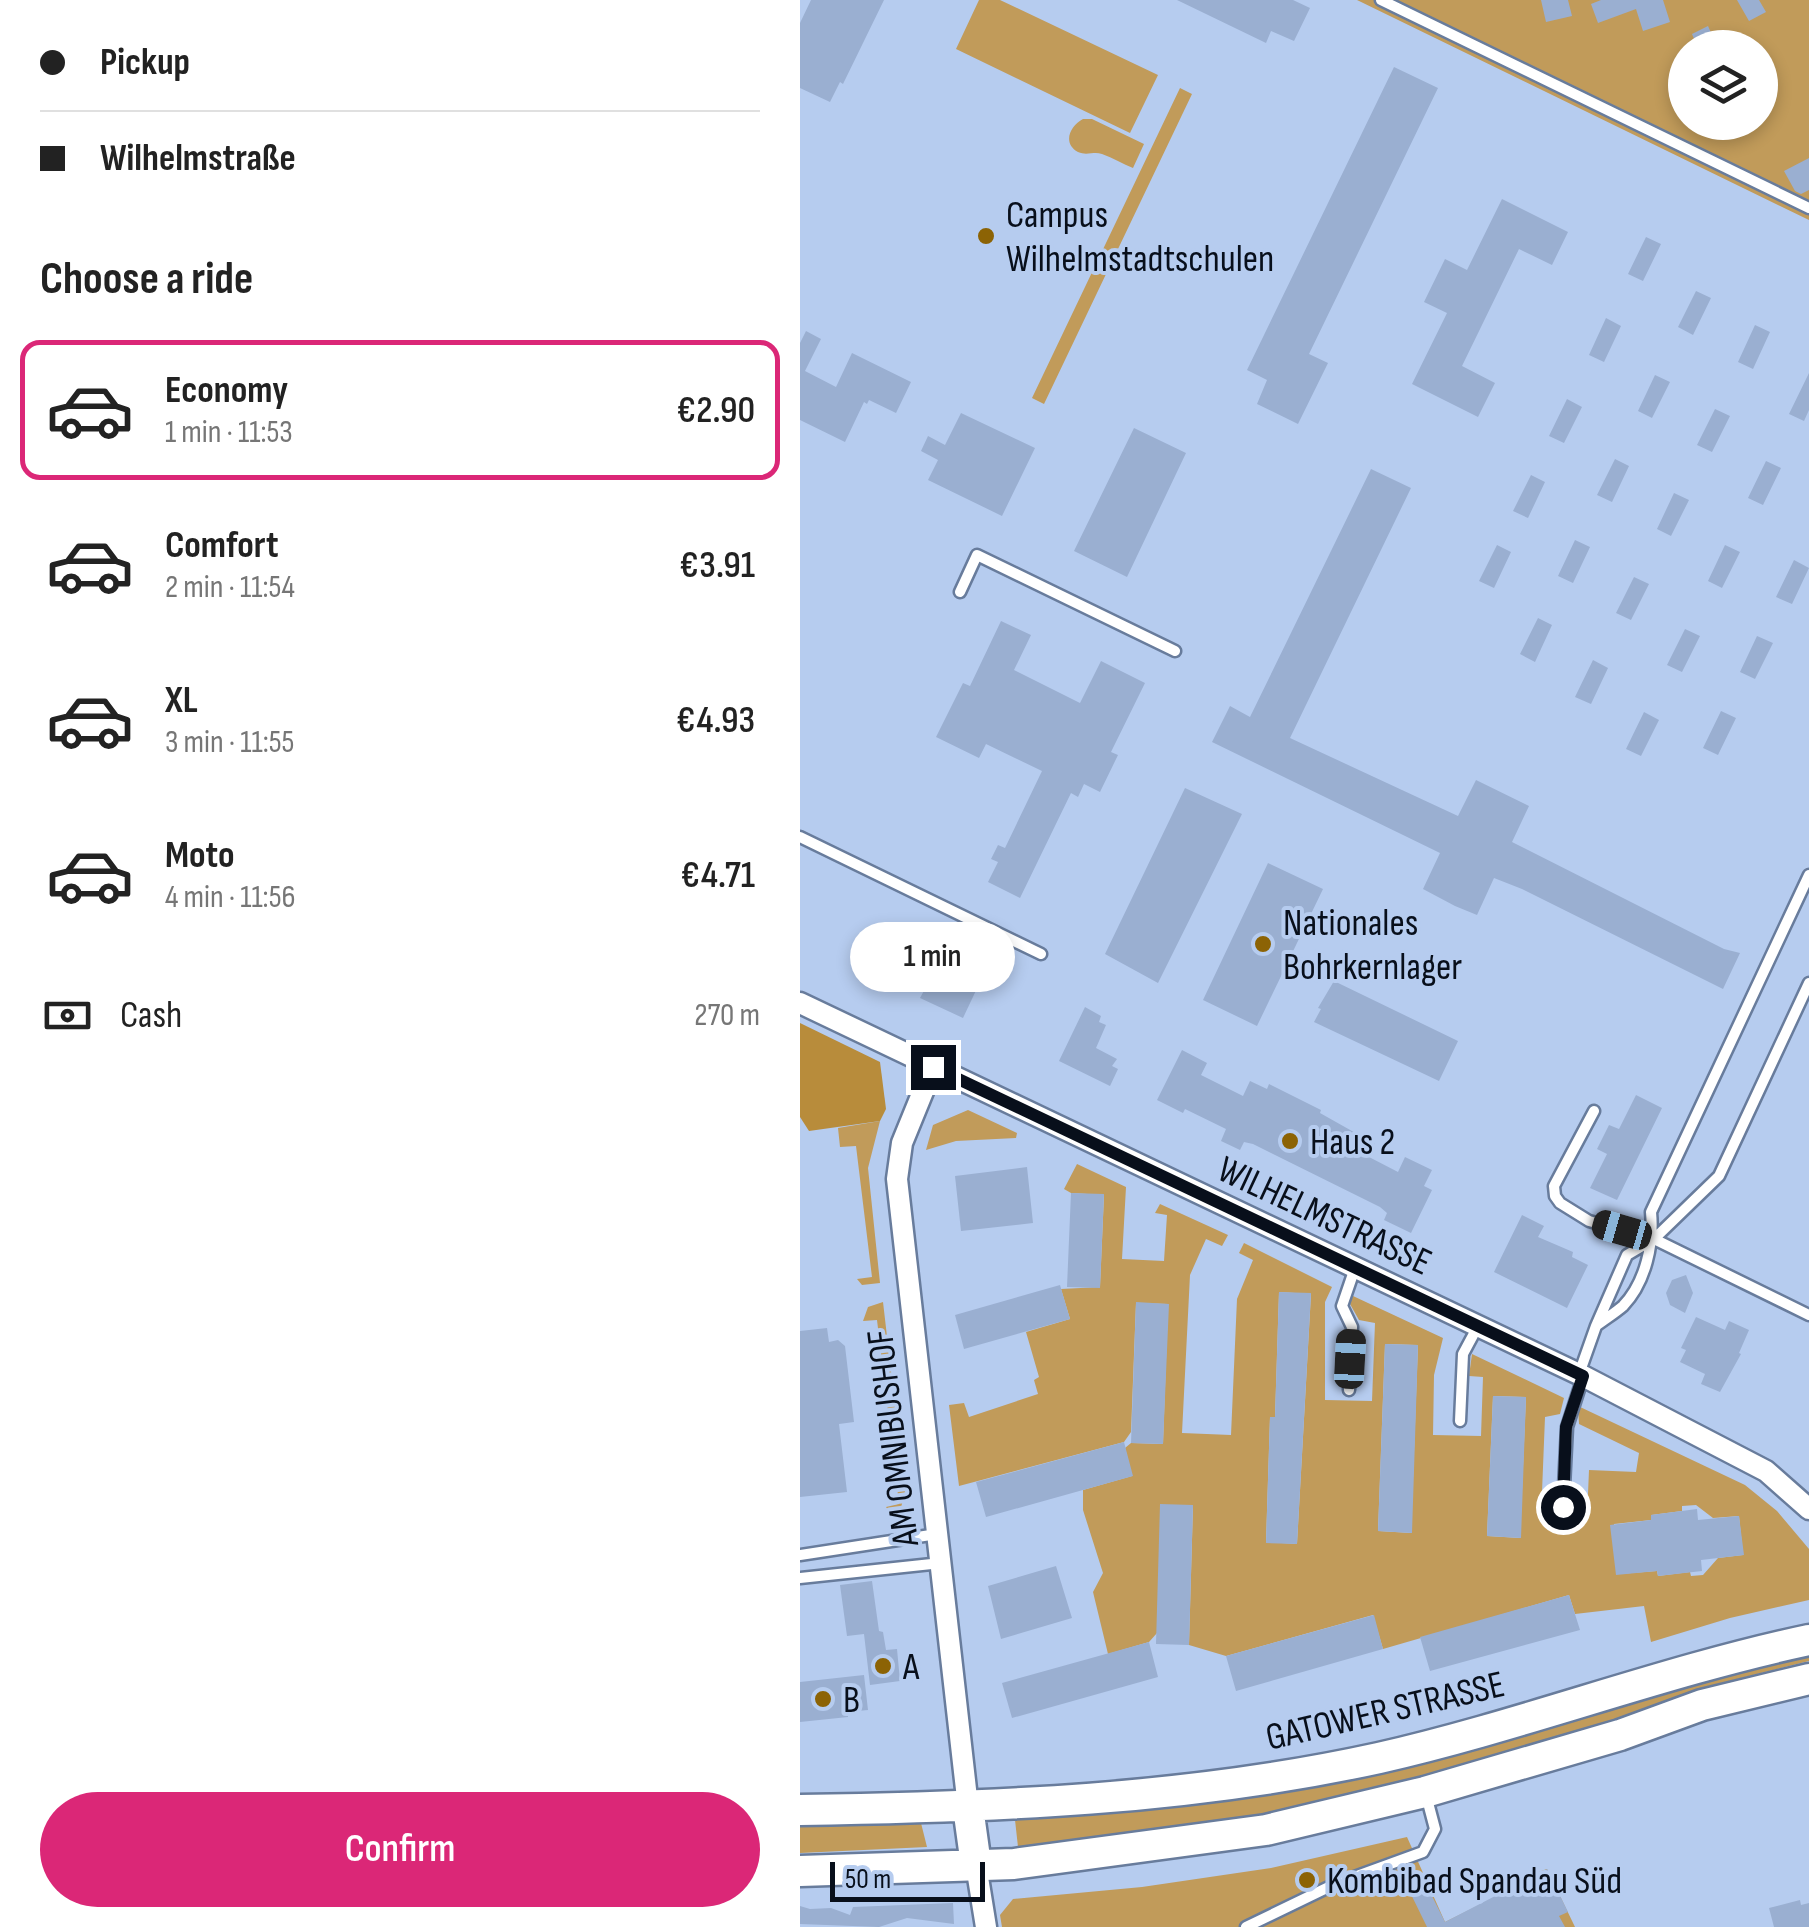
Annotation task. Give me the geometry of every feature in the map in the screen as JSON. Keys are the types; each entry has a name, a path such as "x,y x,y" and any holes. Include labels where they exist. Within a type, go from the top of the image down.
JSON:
{"main road":[{"name":"GATOWER STRASSE","path":"800,1810 968,1807 1189,1790 1361,1761 1509,1724 1696,1667 1809,1640"},
{"path":"800,1871 1031,1862 1284,1826 1425,1792 1620,1735 1702,1705 1809,1679"},
{"path":"968,1807 976,1864"}],"street":[{"name":"WILHELMSTRASSE","path":"800,1002 1581,1375 1766,1471 1809,1509"},
{"name":"AM OMNIBUSHOF","path":"933,1067 902,1143 897,1179 968,1807"},
{"path":"976,1864 986,1927"}],"lane":[{"path":"1381,0 1809,208"},
{"path":"960,592 977,556 1175,650"},
{"path":"800,836 1042,954"},
{"path":"1596,1326 1625,1304 1642,1273 1654,1240 1651,1212 1809,875"},
{"path":"1563,1507 1566,1427 1596,1326 1628,1256 1654,1240 1720,1176 1804,1004 1809,982"},
{"path":"1594,1111 1554,1186 1560,1203 1590,1221 1654,1240 1809,1315"},
{"path":"1349,1390 1352,1328 1342,1306 1354,1268"},
{"path":"1460,1421 1464,1354 1478,1326"},
{"path":"800,1555 938,1534"},
{"path":"800,1578 941,1563"},
{"path":"1246,1927 1335,1884 1423,1852 1435,1829 1425,1792"}],"shaded area":[{"path":"979,0 1000,0 1158,75 1130,133 956,49"},
{"path":"1357,0 1809,0 1809,220"},
{"path":"1180,88 1192,94 1044,404 1032,398"},
{"path":"1083,119 1092,119 1144,144 1133,168 1102,154 1081,153 1073,148 1070,135"},
{"path":"800,1023 880,1062 886,1109 880,1121 809,1131 800,1117"},
{"path":"968,1110 1017,1133 1016,1138 956,1141 926,1150 933,1125"},
{"path":"880,1121 868,1168 880,1283 862,1285 857,1279 872,1277 856,1146 840,1147 838,1128"},
{"path":"1077,1164 1126,1187 1122,1259 1164,1261 1167,1215 1155,1213 1160,1204 1228,1235 1222,1246 1206,1239 1190,1275 1182,1433 1231,1435 1237,1299 1253,1260 1239,1253 1244,1243 1332,1287 1325,1302 1325,1400 1372,1401 1375,1323 1359,1320 1350,1304 1353,1296 1443,1338 1434,1375 1433,1435 1481,1436 1483,1377 1469,1376 1472,1354 1564,1398 1560,1414 1545,1417 1541,1517 1587,1517 1589,1470 1636,1472 1639,1453 1579,1424 1578,1406 1745,1485 1777,1511 1809,1549 1809,1600 1651,1642 1644,1606 1575,1614 1569,1595 1383,1649 1373,1615 1226,1656 1189,1645 1193,1505 1157,1633 1149,1642 1108,1654 1093,1592 1103,1573 1083,1510 1083,1490 1132,1476 1125,1448 1131,1443 1163,1444 1168,1304 1136,1303 1131,1432 1124,1442 959,1486 949,1405 964,1403 969,1417 1038,1394 1034,1380 1039,1377 1026,1332 1070,1319 1061,1289 1100,1287 1104,1195 1064,1189","holes":["1279,1292 1311,1294 1297,1544 1266,1542 1270,1417 1275,1417","1385,1344 1418,1345 1411,1533 1378,1531","1493,1396 1526,1397 1520,1538 1487,1536","1696,1505 1713,1518 1739,1516 1743,1555 1718,1558 1703,1575 1691,1576 1690,1572 1658,1576 1657,1571 1619,1574 1614,1524 1651,1520 1651,1515 1682,1511 1682,1506"]},
{"path":"883,1302 905,1491 901,1508 893,1517 886,1507 899,1504 877,1320 863,1321 868,1307"},
{"path":"1809,1654 1809,1661 1701,1688 1660,1707 1516,1753 1298,1810 1113,1838 1018,1847 1015,1820 1126,1812 1267,1793"},
{"path":"921,1823 927,1847 800,1853 800,1825"},
{"name":"Kombibad Spandau Süd","path":"1407,1837 1445,1922 1547,1869 1575,1927 1002,1927 1000,1915 1013,1899 1142,1887 1271,1868"}],"building":[{"path":"811,0 884,0 843,84 840,82 830,102 800,88 800,23"},
{"path":"1177,0 1293,0 1310,8 1294,41 1271,31 1266,43"},
{"path":"1541,0 1568,0 1572,16 1546,22"},
{"path":"1601,0 1663,0 1670,22 1643,31 1636,9 1598,23 1591,4"},
{"path":"1737,0 1759,0 1766,12 1749,21"},
{"path":"1394,67 1438,88 1309,354 1328,363 1298,424 1257,404 1267,380 1247,370"},
{"path":"1809,158 1809,190 1801,194 1795,191 1784,171"},
{"path":"1502,199 1568,232 1552,265 1519,249 1462,366 1495,383 1478,417 1412,384 1447,313 1424,302 1445,259 1467,270"},
{"path":"1646,237 1661,244 1643,281 1628,274"},
{"path":"1696,291 1711,298 1693,335 1678,327"},
{"path":"1606,318 1621,326 1604,362 1589,355"},
{"path":"1755,325 1770,332 1753,369 1738,362"},
{"path":"806,331 821,339 805,371 836,387 852,353 911,382 896,413 869,400 864,402 845,442 800,420 800,343"},
{"path":"1809,373 1809,410 1804,421 1789,414"},
{"path":"1655,375 1670,382 1652,418 1638,411"},
{"path":"1567,399 1582,407 1564,443 1549,436"},
{"path":"1715,409 1730,416 1712,452 1697,445"},
{"path":"961,413 1035,448 1002,516 928,480 938,460 921,451 928,436 945,445"},
{"path":"1134,428 1186,453 1127,577 1074,551"},
{"path":"1615,459 1629,466 1612,502 1597,495"},
{"path":"1766,461 1781,468 1763,505 1748,498"},
{"path":"1371,469 1411,488 1290,738 1458,816 1476,780 1529,806 1512,842 1724,949 1740,953 1723,989 1494,878 1477,915 1455,906 1423,889 1440,853 1212,742 1230,706 1250,717"},
{"path":"1531,475 1545,482 1528,518 1513,511"},
{"path":"1674,493 1689,500 1671,536 1657,529"},
{"path":"1575,540 1590,547 1573,583 1558,576"},
{"path":"1497,545 1511,552 1494,588 1479,581"},
{"path":"1725,545 1740,552 1722,588 1708,581"},
{"path":"1794,560 1809,568 1792,604 1776,597"},
{"path":"1634,577 1649,584 1631,620 1616,613"},
{"path":"1538,618 1552,625 1535,662 1520,654"},
{"path":"1001,621 1031,635 1014,670 1080,703 1101,661 1145,683 1111,752 1118,755 1100,792 1084,784 1078,797 1071,793 1020,898 988,882 998,862 991,859 998,845 1005,848 1042,771 986,744 979,758 936,737 963,683 970,686"},
{"path":"1685,629 1700,636 1682,672 1667,665"},
{"path":"1757,636 1773,643 1755,679 1740,672"},
{"path":"1593,660 1608,668 1591,704 1575,697"},
{"path":"1721,711 1736,718 1718,755 1703,748"},
{"path":"1644,712 1659,720 1641,756 1626,749"},
{"path":"1185,788 1242,814 1158,983 1105,954"},
{"name":"Nationales Bohrkernlager","path":"1268,863 1323,889 1257,1026 1203,1000"},
{"path":"939,963 980,982 963,1018 920,998"},
{"path":"1334,981 1458,1041 1439,1081 1314,1022"},
{"path":"1085,1007 1101,1016 1099,1022 1106,1025 1096,1048 1117,1059 1112,1066 1118,1069 1110,1086 1059,1061"},
{"name":"Haus 2","path":"1182,1050 1207,1063 1201,1075 1243,1096 1250,1081 1267,1089 1269,1084 1321,1110 1320,1113 1375,1144 1369,1157 1398,1172 1405,1157 1432,1170 1424,1186 1432,1190 1411,1233 1384,1220 1387,1213 1380,1207 1253,1144 1244,1142 1240,1150 1221,1141 1226,1129 1157,1100"},
{"path":"1636,1095 1662,1108 1617,1200 1590,1188 1607,1154 1597,1149 1609,1125 1619,1129"},
{"path":"1027,1167 1033,1223 961,1231 955,1176"},
{"path":"1071,1193 1104,1194 1100,1288 1067,1287"},
{"path":"1522,1215 1544,1226 1538,1237 1573,1252 1572,1257 1588,1265 1567,1308 1494,1272"},
{"path":"1686,1275 1693,1293 1685,1313 1670,1305 1666,1293 1672,1280"},
{"path":"1060,1285 1070,1319 964,1349 955,1315"},
{"path":"1279,1292 1311,1293 1297,1544 1266,1543"},
{"path":"1136,1302 1169,1304 1163,1444 1131,1443"},
{"path":"1696,1317 1725,1330 1729,1321 1749,1330 1720,1392 1701,1384 1705,1374 1680,1362 1686,1350 1681,1348"},
{"path":"827,1328 829,1342 838,1340 845,1346 854,1422 839,1424 847,1492 800,1497 800,1331"},
{"path":"1385,1344 1418,1345 1412,1533 1378,1531"},
{"path":"1493,1396 1526,1397 1521,1538 1487,1536"},
{"path":"1124,1442 1133,1476 986,1517 976,1482"},
{"path":"1160,1504 1193,1505 1189,1645 1156,1644"},
{"path":"1697,1509 1698,1520 1739,1516 1744,1555 1701,1560 1702,1571 1616,1575 1610,1525"},
{"path":"1056,1566 1072,1618 1001,1639 988,1586"},
{"path":"872,1581 879,1631 883,1632 886,1650 897,1649 900,1681 870,1685 864,1634 847,1636 840,1585"},
{"path":"1569,1595 1580,1630 1430,1671 1420,1637"},
{"path":"1374,1615 1383,1649 1236,1691 1226,1656"},
{"path":"1149,1642 1158,1677 1012,1718 1002,1683"},
{"name":"B","path":"864,1675 868,1710 848,1712 848,1717 800,1722 800,1682"},
{"path":"1547,1869 1568,1912 1559,1916 1565,1927 1427,1927 1405,1882 1421,1874 1445,1922"},
{"path":"1800,1900 1801,1905 1809,1903 1809,1927 1774,1927 1769,1908"},
{"path":"953,1903 954,1924 907,1918 879,1927 800,1924 800,1906 831,1908 850,1915 853,1907"}],"place":[{"name":"Campus Wilhelmstadtschulen","path":"986,236"},
{"name":"Nationales Bohrkernlager","path":"1263,944"},
{"name":"Haus 2","path":"1290,1141"},
{"name":"A","path":"883,1666"},
{"name":"B","path":"823,1699"},
{"name":"Kombibad Spandau Süd","path":"1307,1880"}],"route":[{"path":"933,1067 1583,1376 1566,1427 1563,1507"}]}
